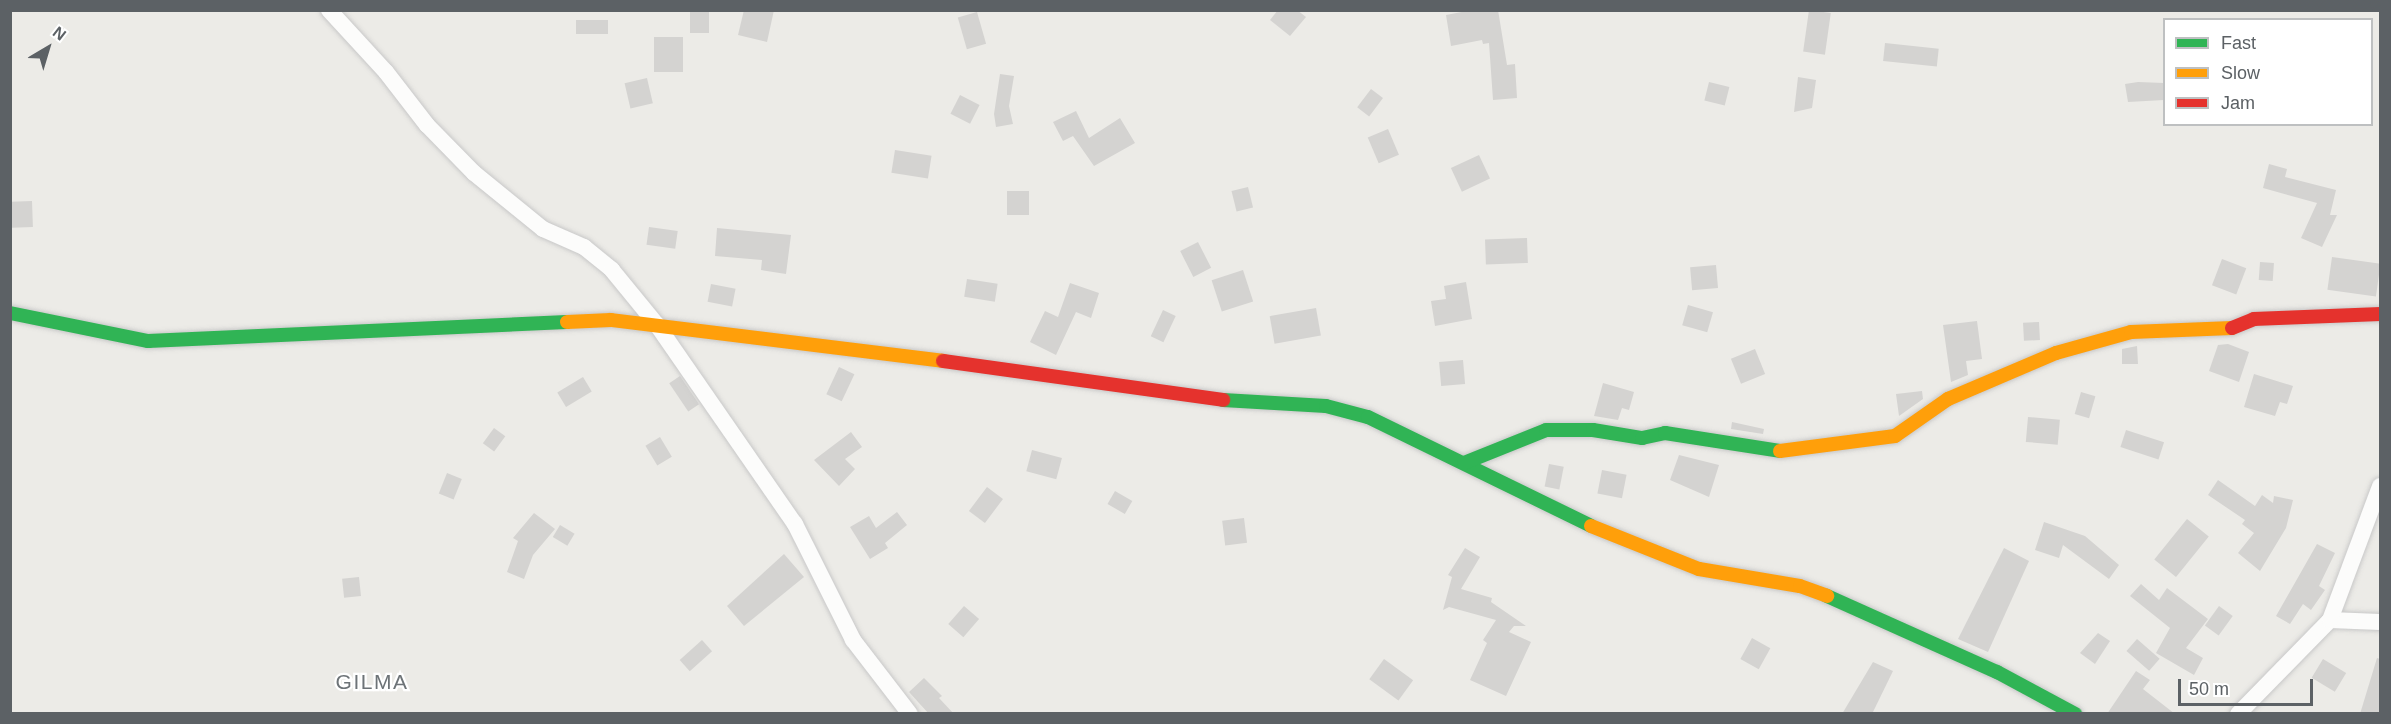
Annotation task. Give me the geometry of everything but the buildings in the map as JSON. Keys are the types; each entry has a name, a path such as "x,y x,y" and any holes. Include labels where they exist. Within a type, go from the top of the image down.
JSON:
{"street":[{"path":"329,10 386,72 427,125 474,173 543,229 584,247 612,270 657,325 795,524 853,640 910,714"},
{"path":"10,313 148,341 567,321 657,325 1218,400 1326,406 1368,417 1613,537 1699,568 1800,586 1851,605 2007,676 2075,714"},
{"path":"1464,463 1546,430 1593,430 1642,438 1665,433 1779,451 1894,436 1948,399 2056,353 2131,332 2169,328 2224,331 2254,319 2380,314"},
{"path":"2238,714 2330,620 2380,486"},
{"path":"2330,620 2380,622"}],"traffic: fast":[{"path":"10,313 148,341 567,322"},
{"path":"1223,400 1326,406 1368,417 1591,526"},
{"path":"1464,463 1546,430 1593,430 1642,438 1665,433 1780,451"},
{"path":"1827,596 1997,672 2075,714"}],"traffic: slow":[{"path":"567,322 611,320 943,361"},
{"path":"1780,451 1895,436 1948,399 2056,353 2131,332 2232,328"},
{"path":"1591,526 1699,569 1800,586 1827,596"}],"traffic: jam":[{"path":"2232,328 2254,319 2380,314"},
{"path":"943,361 1223,400"}],"district":[{"name":"GILMA","path":"372,682"}]}
